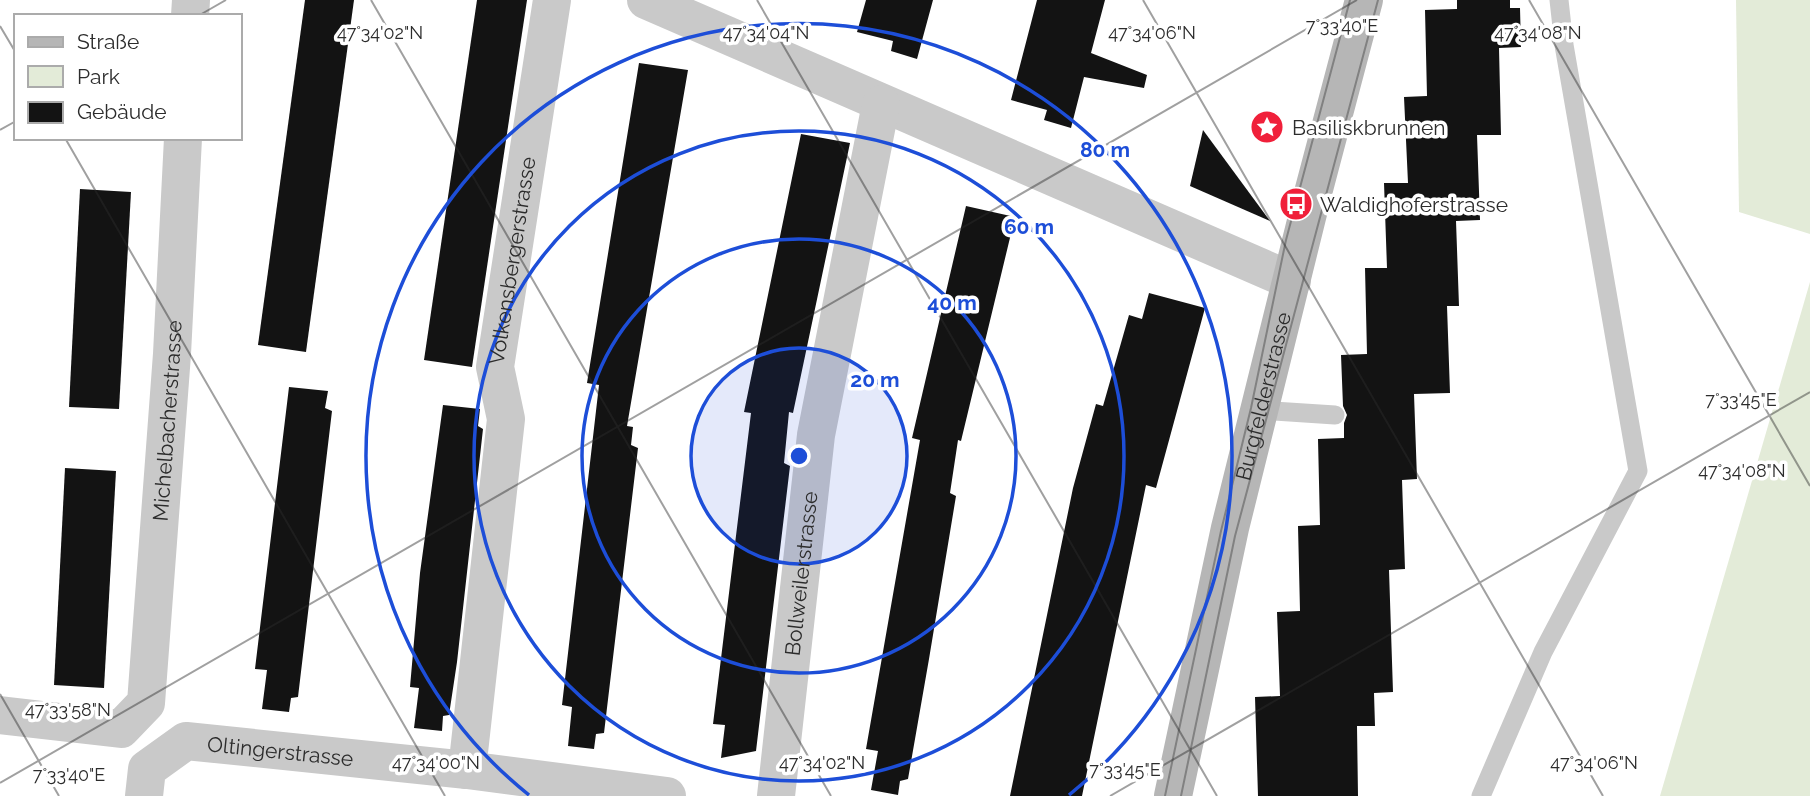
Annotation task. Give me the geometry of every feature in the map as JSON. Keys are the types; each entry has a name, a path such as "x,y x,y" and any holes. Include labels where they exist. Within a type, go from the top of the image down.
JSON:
{"main road":[{"name":"Burgfelderstrasse","path":"1173,796 1230,528 1364,0"}],"street":[{"name":"Volkensbergerstrasse","path":"467,770 506,419 495,367 552,0"},
{"path":"646,0 1292,281"},
{"name":"Bollweilerstrasse","path":"776,796 816,435 881,104"},
{"name":"Michelbacherstrasse","path":"0,715 134,716 172,354 183,140"},
{"name":"Oltingerstrasse","path":"146,783 186,741 467,770 667,796"}],"lane":[{"path":"1481,796 1543,652 1638,471 1564,45 1559,0"},
{"path":"1259,410 1335,415"}],"green space":[{"path":"1736,0 1810,0 1810,234 1739,212"},
{"path":"1810,282 1810,796 1660,796"}],"building":[{"path":"305,0 354,0 306,352 258,345"},
{"path":"477,0 527,0 472,367 424,360"},
{"path":"866,0 933,0 917,59 891,51 893,41 857,32"},
{"path":"1037,0 1105,0 1091,53 1147,75 1144,88 1084,77 1071,128 1044,120 1047,110 1011,100"},
{"path":"1457,0 1510,0 1510,8 1520,8 1521,47 1499,48 1501,135 1477,135 1480,220 1456,221 1459,306 1447,306 1450,393 1414,394 1417,479 1402,480 1405,569 1389,570 1393,692 1374,693 1375,726 1357,726 1358,796 1258,796 1255,697 1280,696 1277,612 1300,611 1298,526 1320,525 1318,439 1344,438 1347,415 1343,406 1341,355 1367,354 1365,268 1387,268 1384,183 1408,183 1404,97 1427,96 1425,10 1457,9"},
{"path":"639,63 688,70 627,426 633,427 631,445 638,448 604,733 596,734 594,749 568,746 572,707 562,705 599,385 587,383"},
{"path":"1203,130 1270,221 1190,186"},
{"path":"801,134 850,143 793,413 789,412 784,463 790,466 756,751 721,758 725,725 713,724 751,413 744,412"},
{"path":"80,189 131,192 119,409 69,407"},
{"path":"966,206 1015,217 961,441 958,440 950,493 956,496 929,659 908,779 900,781 898,795 871,790 878,751 866,749 920,440 912,438"},
{"path":"1149,293 1205,308 1156,488 1146,485 1082,796 1010,796 1073,488 1096,404 1103,406 1129,315 1142,319"},
{"path":"289,387 328,391 325,408 332,411 298,697 291,698 289,712 262,709 267,670 255,669"},
{"path":"443,405 480,409 478,426 483,429 457,662 449,715 443,716 442,731 414,728 419,688 410,687 420,573"},
{"path":"65,468 116,471 104,688 54,685"}],"tram line":[{"path":"1165,796 1286,240 1350,0"},
{"path":"1181,796 1235,536 1378,0"}],"place":[{"name":"Basiliskbrunnen","path":"1267,127"},
{"name":"Waldighoferstrasse","path":"1296,204"}]}
